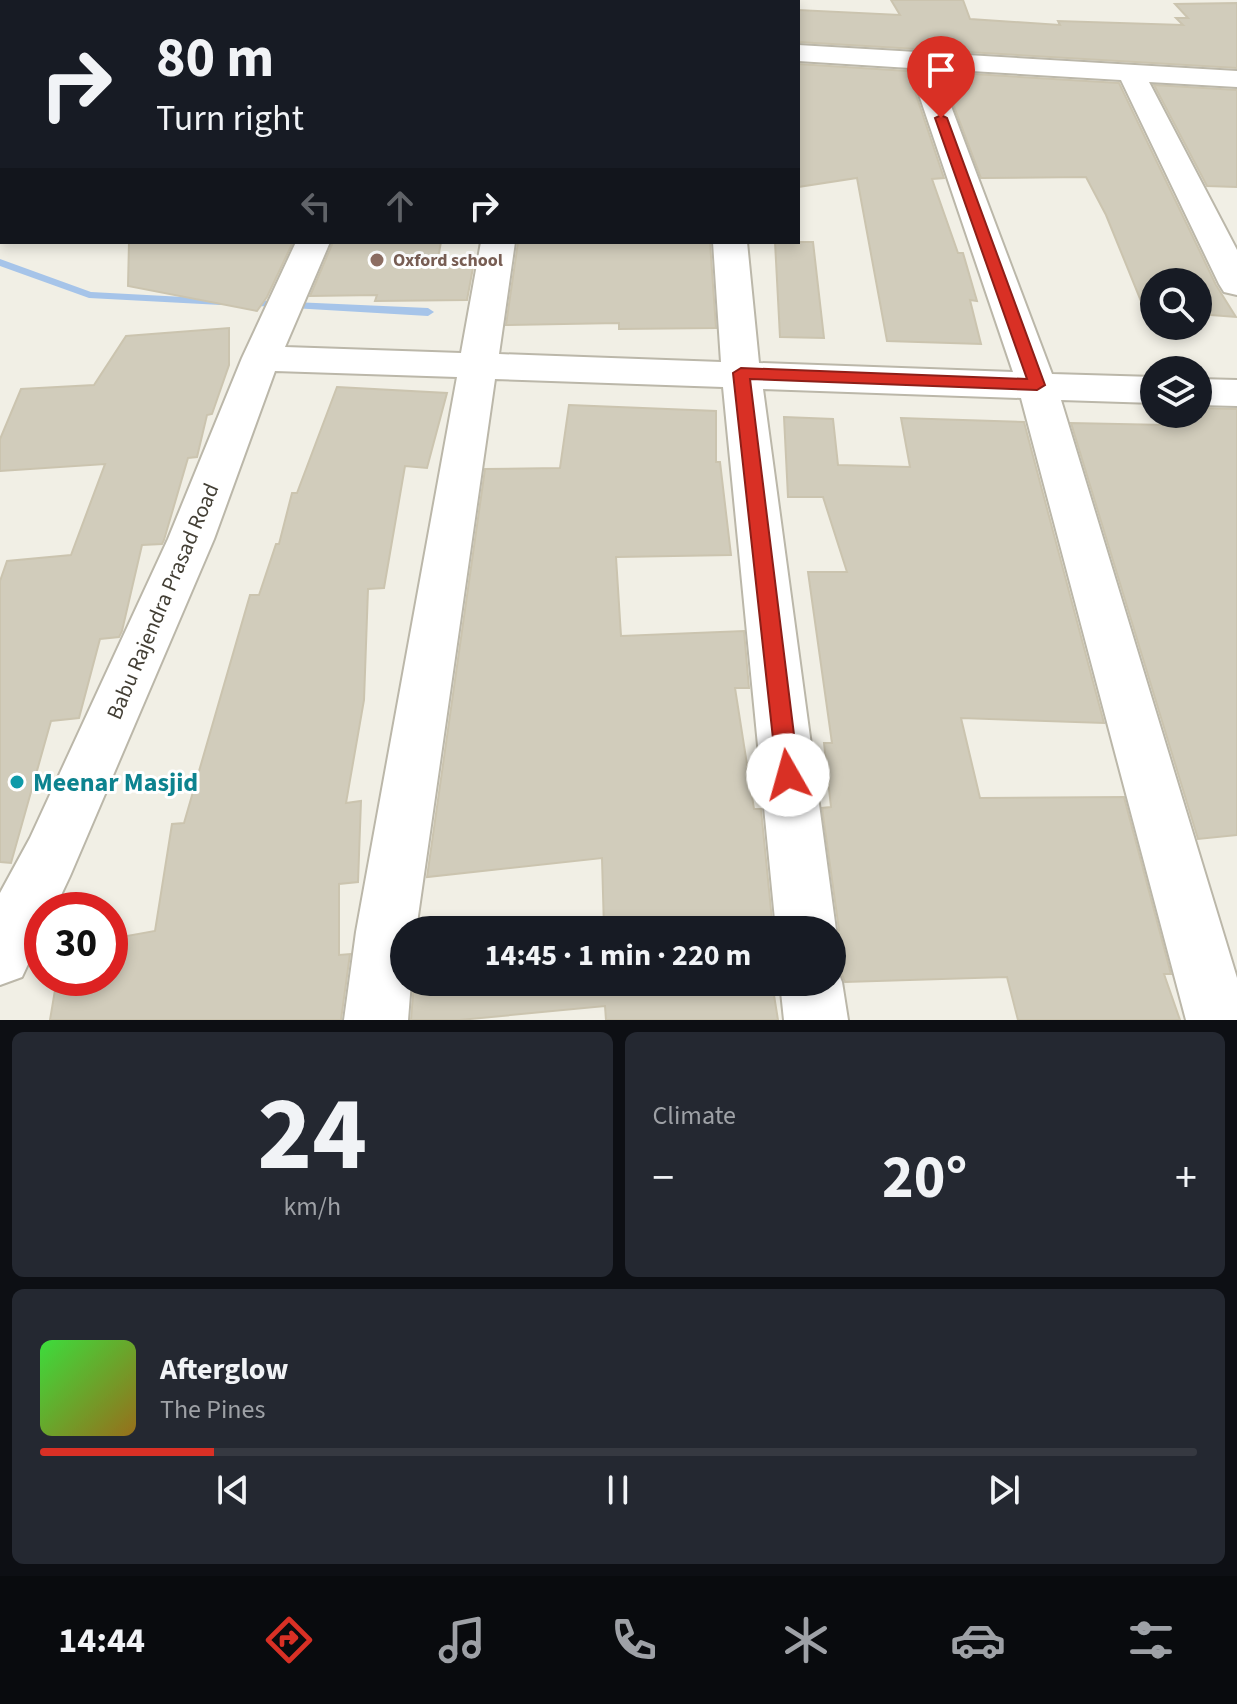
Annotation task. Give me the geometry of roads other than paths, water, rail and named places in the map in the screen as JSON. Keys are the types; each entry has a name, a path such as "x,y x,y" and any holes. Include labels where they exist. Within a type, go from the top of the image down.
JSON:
{"street":[{"path":"800,53 1237,79"},
{"path":"920,59 1037,385 1218,1020"},
{"path":"1131,73 1237,284"},
{"name":"Babu Rajendra Prasad Road","path":"0,955 50,857 191,539 277,323 312,244"},
{"path":"376,1020 386,932 498,244"},
{"path":"730,244 741,373 804,916"},
{"path":"277,323 479,366 1140,389"},
{"path":"1212,392 1237,393"},
{"path":"813,996 816,1020"}],"waterway":[{"path":"0,262 89,295 221,302"},
{"path":"246,303 428,312"}],"place":[{"name":"Oxford school","path":"377,260"},
{"name":"Meenar Masjid","path":"17,782"}]}
